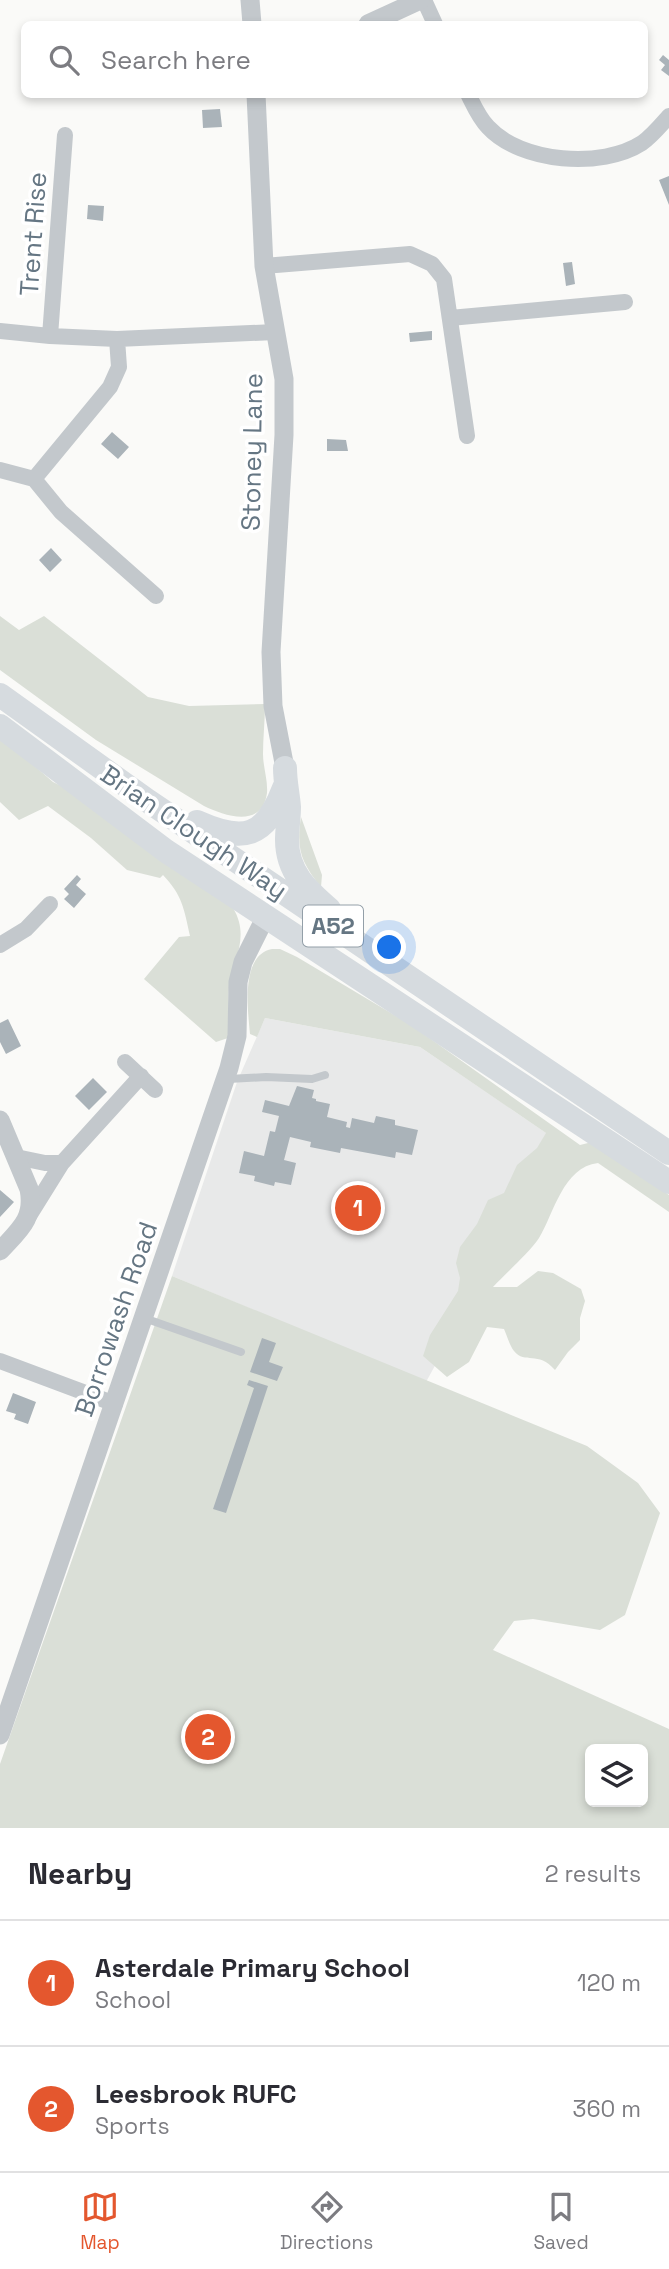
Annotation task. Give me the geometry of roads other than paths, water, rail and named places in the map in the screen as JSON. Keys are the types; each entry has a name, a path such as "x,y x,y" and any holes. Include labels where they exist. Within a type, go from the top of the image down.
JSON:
{"highway":[{"name":"Brian Clough Way","path":"0,695 148,801 669,1153"},
{"name":"Brian Clough Way","path":"0,726 166,851 669,1182"},
{"path":"148,801 213,829 244,834 258,830 268,821 277,808 285,778"},
{"path":"285,778 289,808 288,854 300,881 343,922 442,998"}],"street":[{"path":"250,0 252,21"},
{"path":"375,21 422,0 433,21"},
{"name":"Stoney Lane","path":"256,98 264,266 284,379 284,435 271,652 273,706 285,778"},
{"path":"470,98 483,121 496,135 526,150 563,159 588,160 629,150 643,142 669,116"},
{"name":"Trent Rise","path":"50,336 65,135"},
{"path":"264,266 410,254 432,264 444,279 467,436"},
{"path":"450,318 625,302"},
{"path":"0,331 117,339 275,332"},
{"path":"34,479 110,387 119,368 117,339"},
{"path":"0,470 34,479 61,512 156,596"},
{"path":"0,945 26,929 50,904"},
{"name":"Borrowash Road","path":"0,1735 225,1080 237,1036 238,982 243,962 265,918"},
{"path":"125,1062 155,1090"},
{"path":"0,1251 29,1216 62,1163 141,1076"},
{"path":"0,1120 30,1188 32,1200 29,1216"},
{"path":"16,1157 62,1163"},
{"path":"0,1361 115,1404"}],"lane":[{"path":"225,1080 266,1077 312,1079 325,1075"},
{"path":"144,1318 241,1352"}],"place":[{"name":"Asterdale Primary School","path":"358,1208"},
{"name":"Leesbrook RUFC","path":"208,1737"}]}
